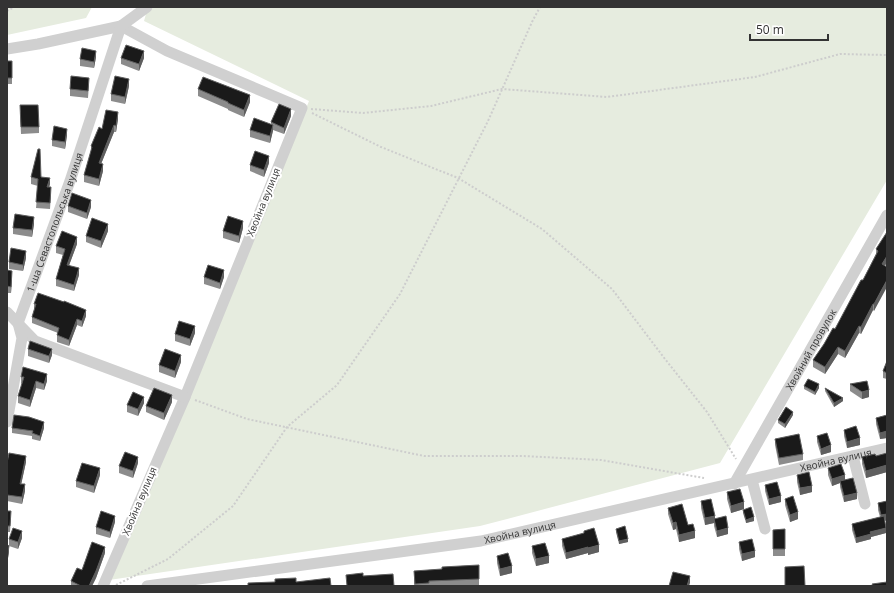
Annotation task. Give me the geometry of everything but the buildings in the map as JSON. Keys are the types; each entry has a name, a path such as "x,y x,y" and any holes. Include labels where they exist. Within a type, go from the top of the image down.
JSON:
{"street":[{"path":"7,49 38,44 121,26 147,7"},
{"path":"121,26 167,51 302,108"},
{"name":"1-ша Севастопольська вулиця","path":"7,422 22,338 18,324 70,181 121,26"},
{"name":"Хвойна вулиця","path":"103,586 185,397 302,108"},
{"name":"Хвойний провулок","path":"734,484 887,215"},
{"path":"7,312 35,341 185,397"},
{"name":"Хвойна вулиця","path":"147,586 481,541 887,448"},
{"path":"853,456 865,504"},
{"path":"752,480 765,529"}],"path":[{"path":"7,11 14,7"},
{"path":"113,586 168,558 233,506 287,427 337,385 400,294 488,120 540,7"},
{"path":"302,108 363,113 431,106 502,89 607,97 755,77 840,54 887,55"},
{"path":"302,108 382,147 458,178 542,229 612,289 707,412 743,469"},
{"path":"185,397 247,418 424,456 523,456 601,460 710,479"}],"shaded area":[{"path":"7,7 92,7 86,18 7,35"},
{"path":"148,7 887,7 887,180 720,463 480,526 109,580 186,405 309,101 144,21"}]}
